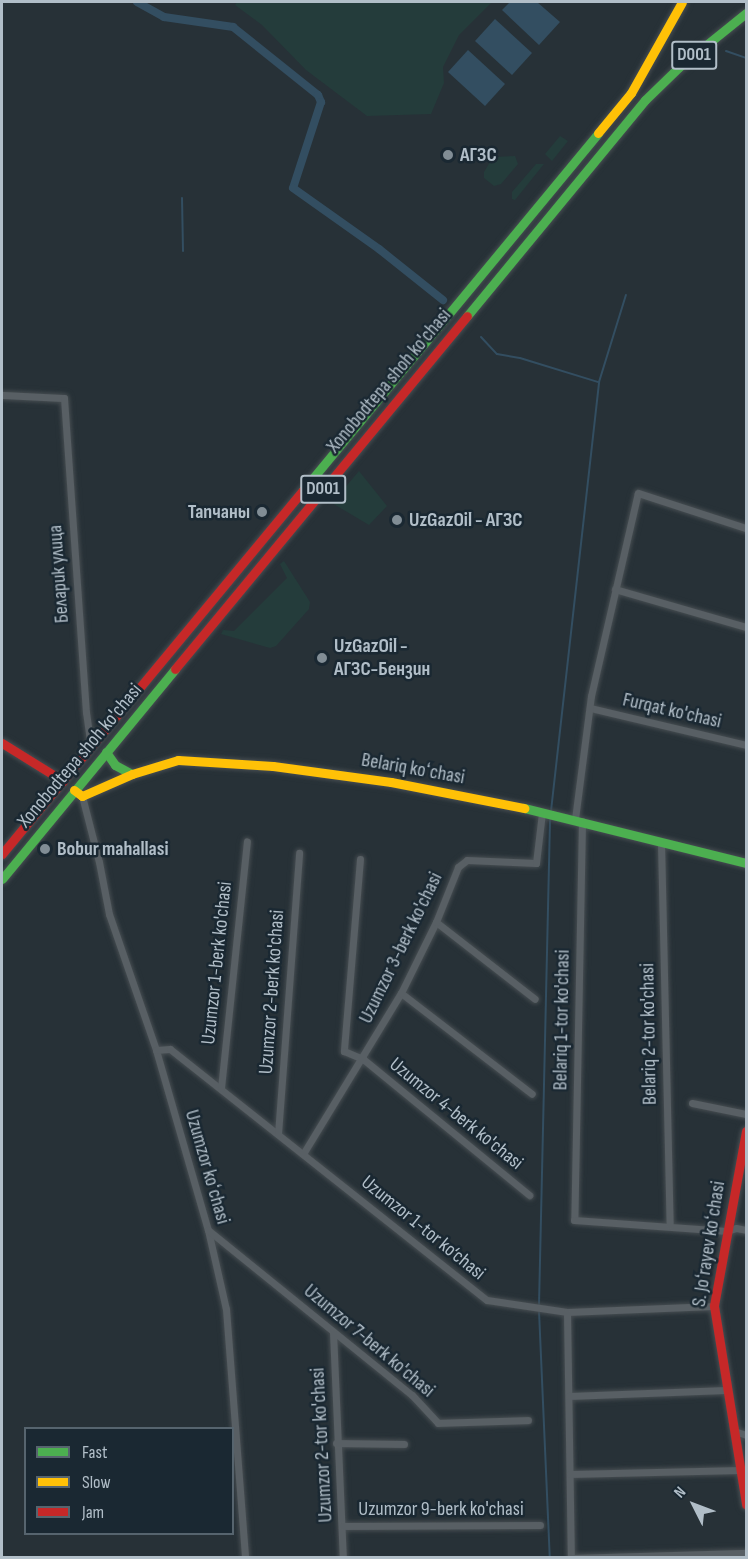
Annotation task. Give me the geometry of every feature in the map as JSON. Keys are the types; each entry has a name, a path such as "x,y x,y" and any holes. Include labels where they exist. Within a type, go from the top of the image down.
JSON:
{"main road":[{"name":"Xonobodtepa shoh ko'chasi","path":"2,854 632,93 682,2"},
{"name":"Xonobodtepa shoh ko'chasi","path":"2,879 78,793 106,752 645,100 679,67 747,13"},
{"path":"547,195 559,204"},
{"path":"417,352 430,349 430,360"},
{"path":"245,560 257,569"},
{"path":"2,743 78,793"},
{"path":"106,752 115,765 132,774"},
{"name":"Belariq koʻchasi","path":"78,793 132,774 187,759 273,766 391,782 554,815 747,863"},
{"name":"S. Joʻrayev koʻchasi","path":"747,1131 714,1306 726,1390 747,1504"}],"street":[{"name":"Беларик улица","path":"2,395 64,398 86,712 91,747"},
{"name":"Belariq 1-tor ko'chasi","path":"670,1226 574,1220 578,820 590,708 638,493 747,528"},
{"path":"615,589 747,627"},
{"name":"Furqat ko'chasi","path":"590,708 747,745"},
{"name":"Uzumzor koʻchasi","path":"78,793 97,852 109,914 156,1050 208,1230 226,1309 245,1557"},
{"name":"Uzumzor 3-berk ko'chasi","path":"303,1154 363,1059 401,993 462,862 467,860 536,863 542,813"},
{"name":"Uzumzor 1-berk ko'chasi","path":"221,1088 247,841"},
{"name":"Belariq 2-tor ko'chasi","path":"661,842 670,1226"},
{"name":"Uzumzor 2-berk ko'chasi","path":"278,1134 299,853"},
{"name":"Uzumzor 4-berk ko'chasi","path":"360,859 344,1051 363,1059 529,1195"},
{"path":"436,922 535,999"},
{"path":"401,993 531,1094"},
{"name":"Uzumzor 1-tor ko‘chasi","path":"156,1050 170,1049 487,1300 567,1312 714,1306"},
{"path":"692,1103 747,1114"},
{"path":"670,1226 727,1231 736,1228 747,1230"},
{"name":"Uzumzor 7-berk ko'chasi","path":"208,1230 412,1395 438,1423 528,1420"},
{"path":"567,1312 573,1557 747,1553"},
{"name":"Uzumzor 2-tor ko'chasi","path":"333,1332 336,1443 343,1557"},
{"path":"568,1396 726,1390"},
{"path":"734,1431 747,1435"},
{"path":"336,1443 404,1444"},
{"path":"570,1474 741,1470"},
{"name":"Uzumzor 9-berk ko'chasi","path":"342,1526 540,1525"}],"green space":[{"path":"237,2 492,2 459,35 443,67 444,83 431,114 367,116 306,70 262,25 235,5"},
{"path":"560,136 568,141 552,161 545,154"},
{"path":"515,156 518,164 501,184 494,186 484,178 484,172 493,157"},
{"path":"536,164 544,164 515,200 512,199 512,192"},
{"path":"359,471 387,506 369,525 332,503"},
{"path":"284,561 310,602 309,609 276,646 270,648 221,634 223,630 234,631 287,578 280,564"}],"water":[{"path":"510,2 537,2 560,22 539,45 502,10"},
{"path":"495,19 532,53 512,75 475,41"},
{"path":"468,50 505,84 485,106 448,72"}],"waterway":[{"path":"137,2 164,17 233,27 318,95 321,102 293,188 379,249 443,300"},
{"path":"726,51 746,58"},
{"path":"182,198 183,251"},
{"path":"551,811 599,382 626,295"},
{"path":"481,337 497,354 520,358 598,382"},
{"path":"539,1305 550,816"},
{"path":"539,1311 550,1558"}],"traffic: fast":[{"path":"467,316 645,100 679,67 746,13"},
{"path":"303,490 598,133"},
{"path":"2,879 175,669"},
{"path":"106,752 115,765 132,774"},
{"path":"524,808 746,863"}],"traffic: slow":[{"path":"598,133 631,93 682,2"},
{"path":"74,790 82,796 132,774 178,760 273,766 391,782 524,808"}],"traffic: jam":[{"path":"175,669 467,316"},
{"path":"2,854 303,490"},
{"path":"2,743 63,781"},
{"path":"746,1131 714,1306 746,1504"}],"place":[{"name":"АГЗС","path":"448,155"},
{"name":"Тапчаны","path":"262,512"},
{"name":"UzGazOil - АГЗС","path":"397,520"},
{"name":"UzGazOil - АГЗС-Бензин","path":"322,658"},
{"name":"Bobur mahallasi","path":"45,849"}]}
